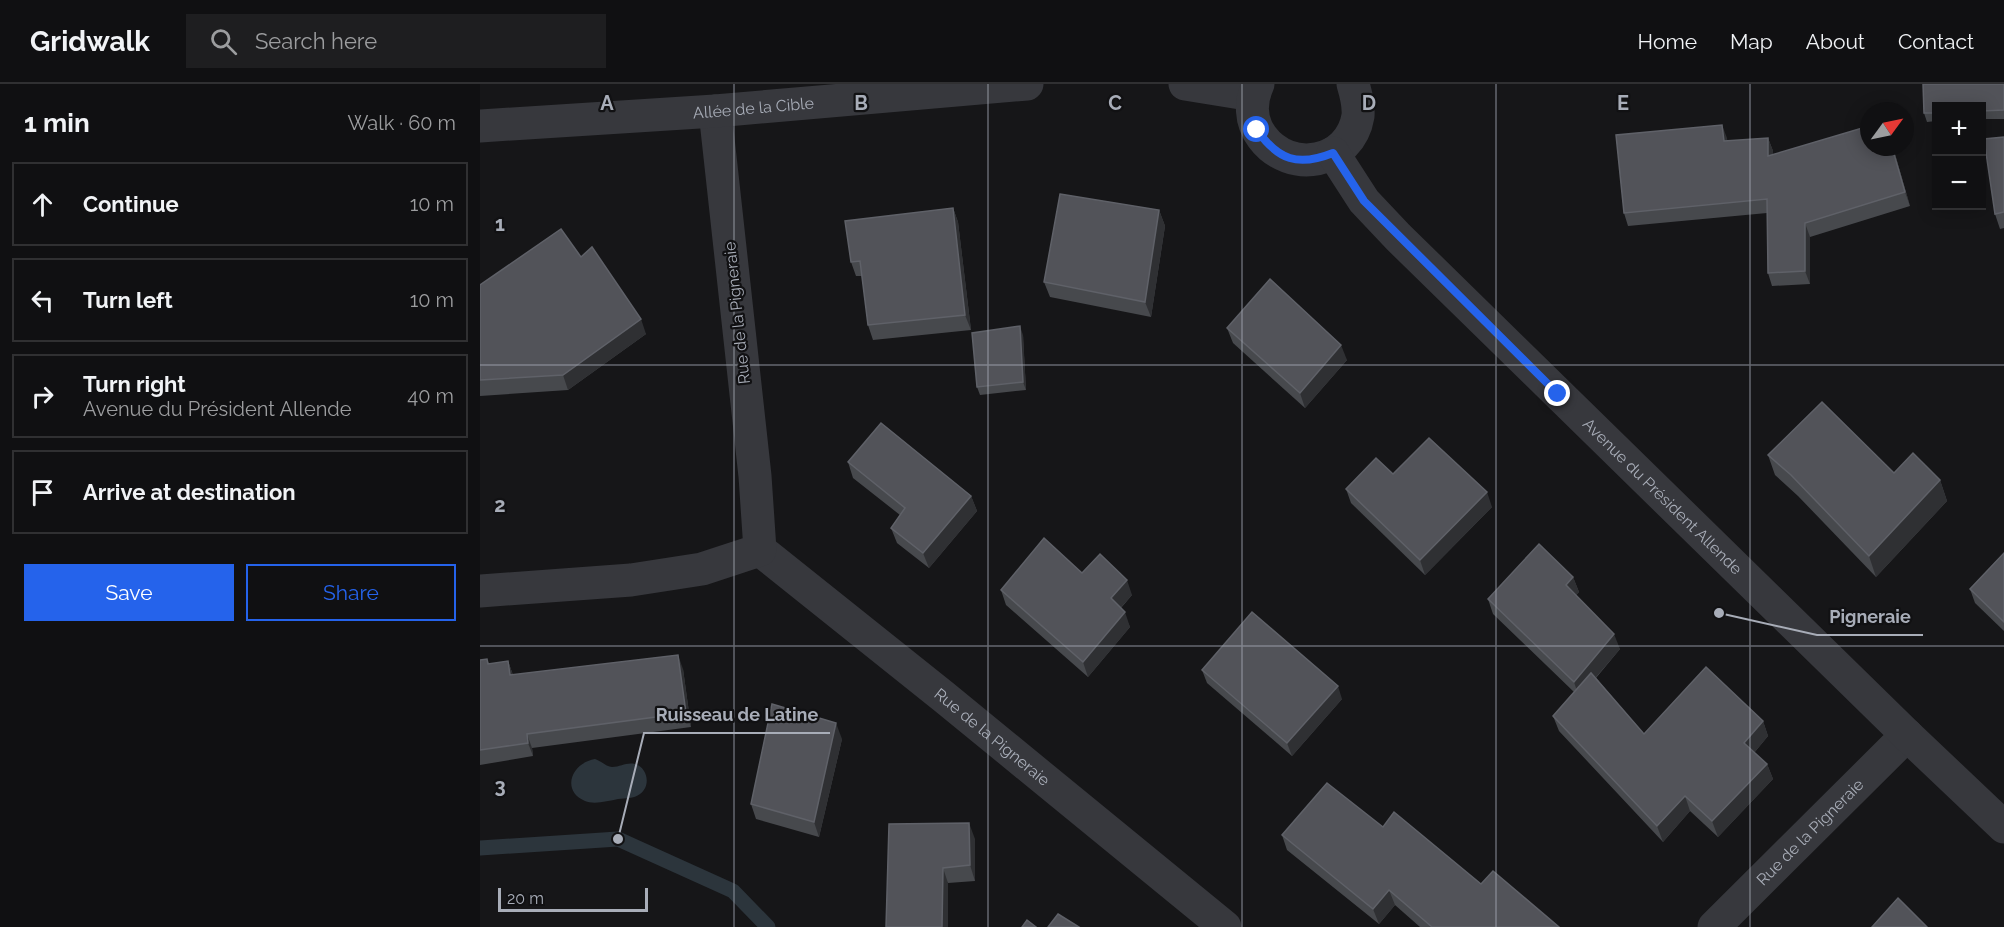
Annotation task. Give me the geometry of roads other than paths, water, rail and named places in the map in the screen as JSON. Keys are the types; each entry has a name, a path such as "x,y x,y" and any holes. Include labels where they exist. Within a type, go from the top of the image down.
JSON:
{"street":[{"name":"Allée de la Cible","path":"480,126 715,111 1027,84"},
{"path":"1185,84 1256,90 1252,113 1257,130 1268,145 1282,156 1299,160 1316,160 1333,153 1345,143 1354,130 1358,115 1353,84"},
{"name":"Rue de la Pigneraie","path":"715,111 755,476 760,550 1225,927"},
{"name":"Avenue du Président Allende","path":"1333,153 1364,201 1398,237 2004,827"},
{"path":"480,591 631,580 702,569 760,550"},
{"name":"Rue de la Pigneraie","path":"1714,927 1907,735"}],"waterway":[{"path":"480,848 618,839 733,891 768,927"}],"place":[{"name":"Pigneraie","path":"1719,613"},
{"name":"Ruisseau de Latine","path":"618,839"}]}
